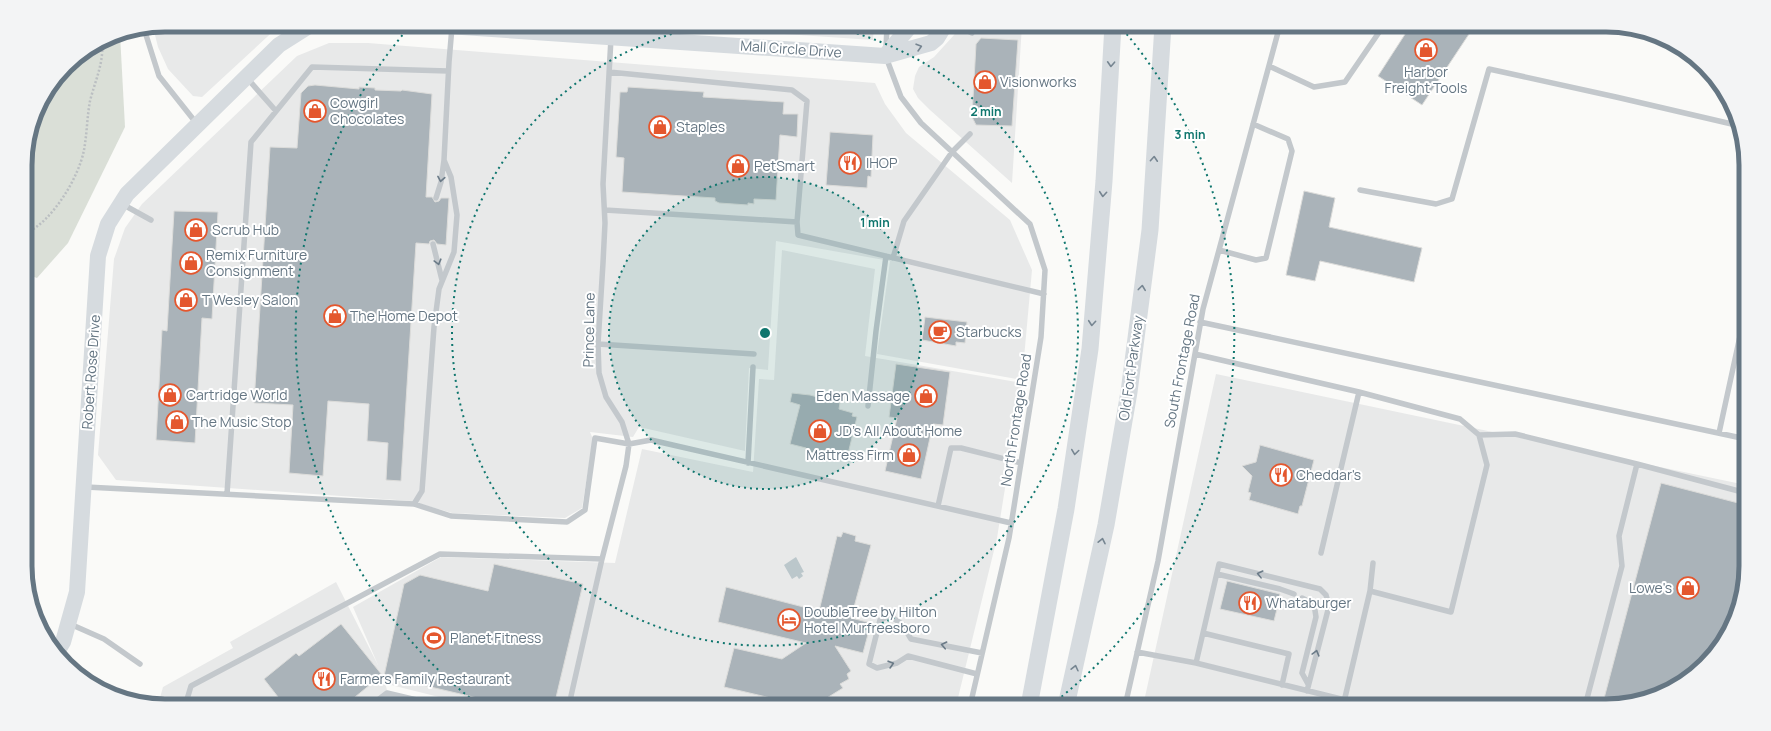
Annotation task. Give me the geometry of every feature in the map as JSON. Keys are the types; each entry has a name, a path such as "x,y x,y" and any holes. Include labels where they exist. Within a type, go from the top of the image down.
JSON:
{"main road":[{"path":"1030,699 1066,509 1090,349 1104,181 1113,32"},
{"name":"Old Fort Parkway","path":"1068,699 1106,525 1129,392 1150,230 1163,32"}],"street":[{"path":"198,124 279,45 300,32"},
{"name":"Mall Circle Drive","path":"576,32 612,37 885,56 931,43 941,32"},
{"path":"885,56 905,32"},
{"name":"Robert Rose Drive","path":"60,647 64,642 77,592 98,256 108,224 127,194 198,124"}],"lane":[{"path":"436,198 441,182 444,160 451,32"},
{"name":"North Frontage Road","path":"887,32 885,56 901,97 921,123 1030,224 1046,270 1041,337 1011,523 972,699"},
{"name":"South Frontage Road","path":"1127,699 1158,561 1200,322 1278,32"},
{"path":"1269,66 1314,87 1345,82 1379,32"},
{"path":"146,34 159,76 198,124"},
{"name":"Prince Lane","path":"571,699 602,559 626,466 629,444 622,422 606,397 599,373 598,344 605,210 603,184 612,37"},
{"path":"227,494 251,142 312,67 448,71"},
{"path":"1360,190 1436,204 1452,199 1489,70 1616,97 1732,124"},
{"path":"609,72 792,90 807,101 797,222 798,235 1044,294"},
{"path":"246,77 276,111"},
{"path":"1219,250 1256,260 1266,258 1292,151 1288,139 1253,124"},
{"path":"893,258 904,221 952,152 970,134"},
{"path":"414,504 422,491 434,327 439,289 454,252 457,215 451,176 444,160"},
{"path":"121,203 151,220"},
{"path":"605,210 797,222"},
{"path":"433,244 442,281"},
{"path":"868,406 886,256"},
{"path":"1200,322 1739,437"},
{"path":"1719,433 1739,341"},
{"path":"598,344 754,354"},
{"path":"1195,354 1359,392 1460,419 1479,435 1487,465 1451,612 1370,591"},
{"path":"748,463 753,367"},
{"path":"1321,553 1359,392"},
{"path":"1479,435 1515,434 1739,491"},
{"path":"83,486 414,504 451,516 567,522 584,510 595,438 629,444 651,440 1011,523"},
{"path":"938,506 951,448 961,448 1021,463"},
{"path":"1587,699 1622,566 1619,536 1637,464"},
{"path":"187,699 192,686 440,554 602,559"},
{"path":"1345,699 1370,591 1373,563"},
{"path":"1196,663 1219,564 1320,589 1326,595 1329,606 1307,691"},
{"path":"1217,574 1280,589 1294,594"},
{"path":"1302,598 1314,604 1316,617 1302,672 1308,684"},
{"path":"977,674 908,656 897,663 877,668 869,664 880,620 890,616 902,624 911,638 982,653"},
{"path":"68,623 104,638 140,664"},
{"path":"1203,633 1289,654 1282,685"},
{"path":"1137,652 1196,663 1307,691 1332,699"},
{"path":"379,699 387,693 412,699"}],"path":[{"path":"32,230 50,215 61,202 75,176 84,151 90,103 102,58 102,48"}],"shaded area":[{"path":"154,32 272,32 202,97 193,96 168,69 158,47"},
{"path":"754,32 874,32 873,40"},
{"path":"956,32 1022,32 1012,183 930,110 918,98 913,89 915,76 919,67 934,57"},
{"path":"120,40 125,127 68,243 37,278 32,276 32,157 42,114 65,77 77,65 99,50"},
{"path":"329,43 368,43 875,83 885,104 906,133 1010,220 1032,270 1022,380 877,354 890,261 776,241 768,370 749,368 745,451 639,427 633,437 590,432 593,439 582,508 565,518 452,513 411,501 116,480 98,455 114,259 125,228 142,204 297,56"},
{"path":"782,250 875,269 865,356 1022,383 997,538 958,699 447,699 387,684 383,676 389,697 397,699 160,699 163,687 233,648 230,642 336,582 378,665 353,607 441,557 615,563 642,449 753,472 759,379 774,380"},
{"path":"1216,374 1739,484 1739,574 1732,608 1717,640 1706,654 1687,671 1657,689 1614,699 1145,699"},
{"path":"796,557 804,572 801,573 803,576 799,579 797,576 792,579 784,565"}],"building":[{"name":"Harbor Freight Tools","path":"1406,32 1470,32 1422,105 1378,76"},
{"path":"981,38 1018,40 1012,126 976,125 972,117 976,44"},
{"name":"The Home Depot","path":"315,85 359,89 359,87 375,88 375,90 402,90 432,94 426,197 432,197 435,202 439,201 441,198 449,198 446,245 437,244 434,240 430,241 429,244 416,243 401,481 386,480 388,443 367,441 369,404 328,401 323,476 289,473 293,405 254,403 270,147 297,148 301,93 308,86"},
{"path":"628,87 704,92 703,97 784,102 783,114 798,114 797,137 780,135 776,200 754,199 754,204 748,203 748,205 719,203 715,201 715,198 622,192 624,158 616,157 620,92 627,92"},
{"name":"IHOP","path":"830,132 873,135 871,177 868,176 867,188 826,185"},
{"path":"1304,191 1335,198 1329,227 1422,248 1414,282 1320,261 1315,281 1286,275"},
{"path":"174,211 218,212 212,319 202,318 195,443 156,440 162,330 167,331"},
{"path":"925,317 967,322 965,343 956,342 956,346 922,340"},
{"path":"896,364 950,372 943,425 933,424 921,479 885,471 897,418 889,417"},
{"path":"792,393 810,395 840,403 839,409 853,413 852,416 857,417 847,458 831,454 831,457 805,451 806,448 790,444 800,405 790,402"},
{"path":"1260,445 1314,460 1302,506 1300,506 1298,514 1249,500 1251,493 1248,492 1252,476 1242,466 1256,462"},
{"name":"Lowe's","path":"1661,483 1739,503 1739,574 1732,608 1717,640 1706,654 1687,671 1657,689 1623,698 1604,699"},
{"name":"DoubleTree by Hilton Hotel Murfreesboro","path":"843,532 856,536 855,541 871,545 851,618 871,623 863,653 835,646 851,671 847,674 849,679 840,684 843,688 825,699 775,699 724,687 734,648 782,659 806,643 718,622 726,587 819,611 837,536 841,537"},
{"path":"494,564 583,584 556,699 482,699 384,676 404,584 420,575 488,591"},
{"name":"Whataburger","path":"1227,581 1280,594 1274,621 1220,609"},
{"path":"341,624 382,675 353,699 280,699 264,679 296,653 299,656"}],"place":[{"name":"Harbor Freight Tools","path":"1426,50"},
{"name":"Visionworks","path":"985,82"},
{"name":"Cowgirl Chocolates","path":"315,111"},
{"name":"Staples","path":"660,127"},
{"name":"IHOP","path":"850,163"},
{"name":"PetSmart","path":"738,166"},
{"name":"Scrub Hub","path":"196,230"},
{"name":"Remix Furniture Consignment","path":"191,263"},
{"name":"T Wesley Salon","path":"186,300"},
{"name":"The Home Depot","path":"335,316"},
{"name":"Starbucks","path":"940,332"},
{"name":"Cartridge World","path":"170,395"},
{"name":"Eden Massage","path":"926,396"},
{"name":"The Music Stop","path":"177,422"},
{"name":"JD's All About Home","path":"820,431"},
{"name":"Mattress Firm","path":"909,455"},
{"name":"Cheddar's","path":"1281,475"},
{"name":"Lowe's","path":"1688,588"},
{"name":"Whataburger","path":"1250,603"},
{"name":"DoubleTree by Hilton Hotel Murfreesboro","path":"789,620"},
{"name":"Planet Fitness","path":"434,638"},
{"name":"Farmers Family Restaurant","path":"324,679"}]}
